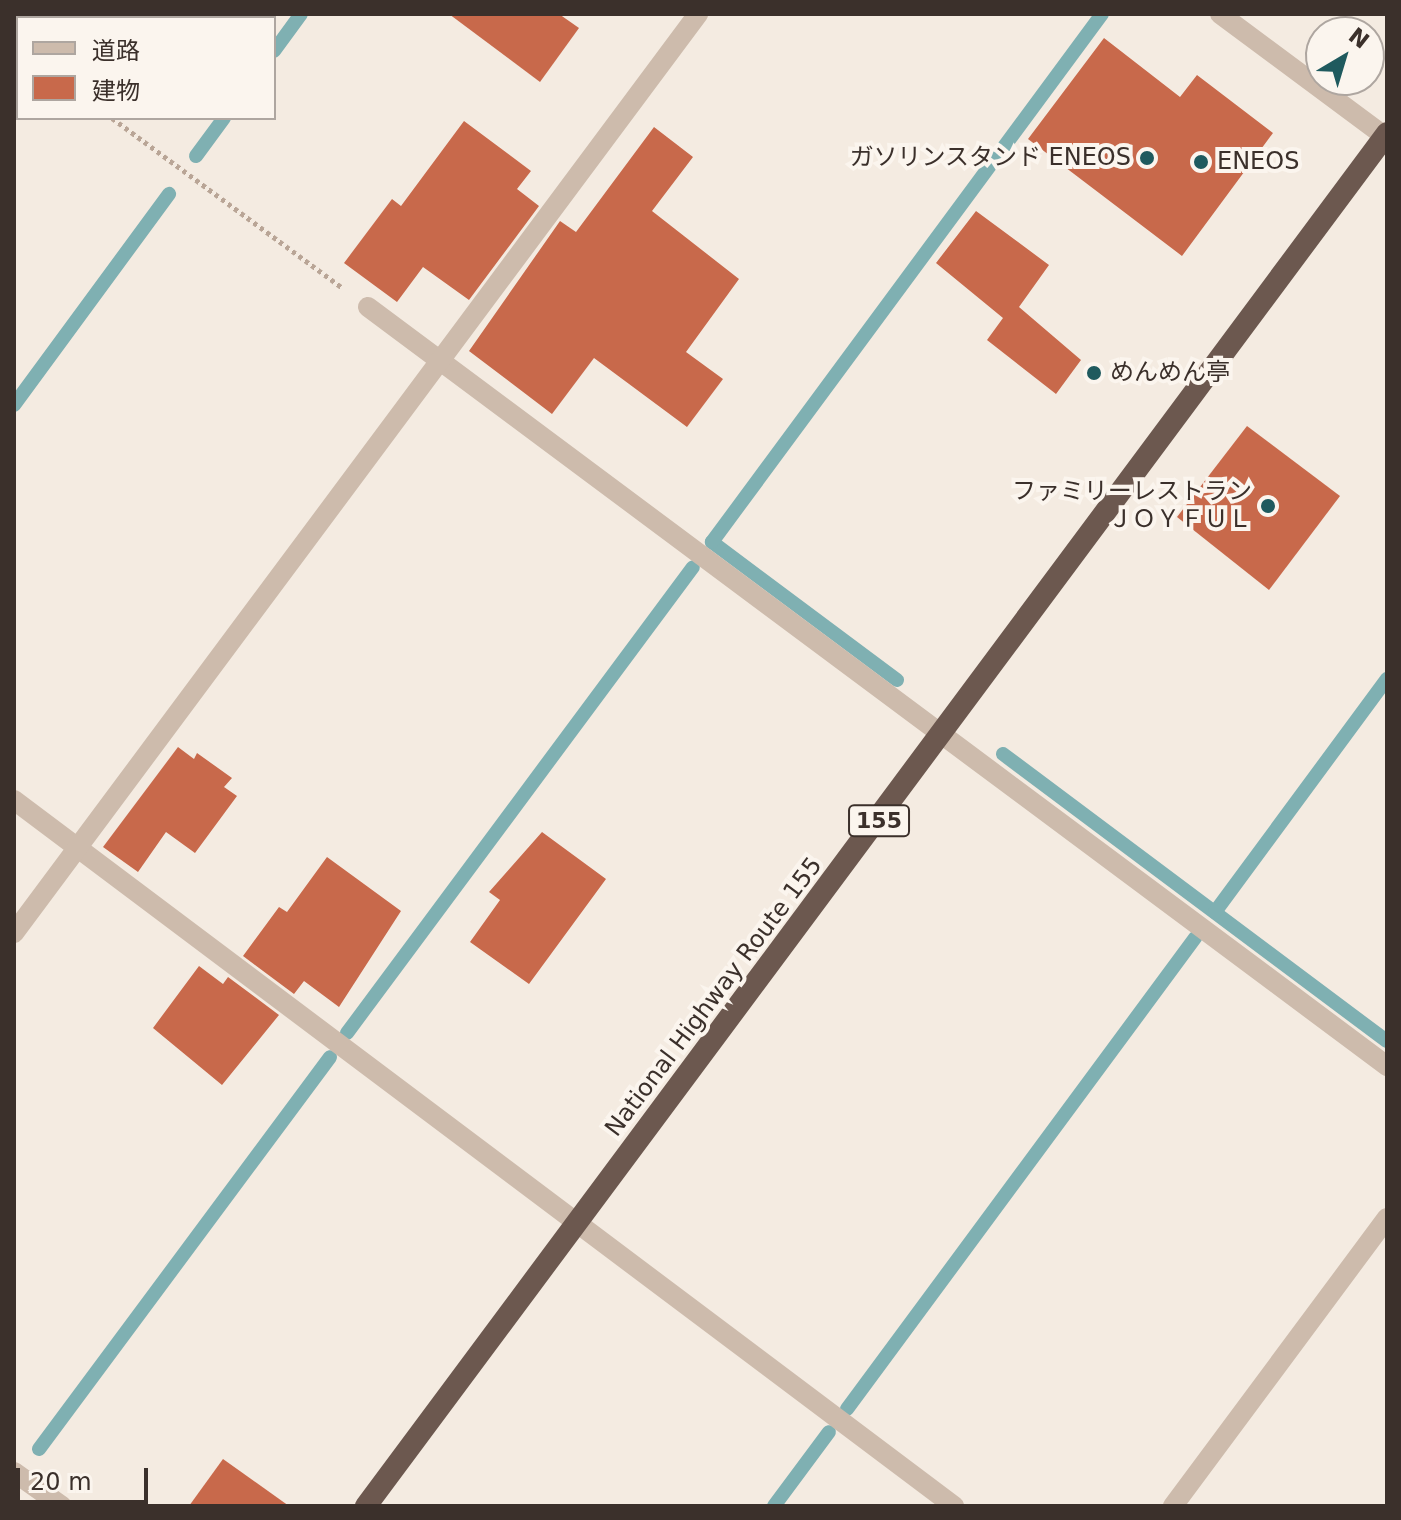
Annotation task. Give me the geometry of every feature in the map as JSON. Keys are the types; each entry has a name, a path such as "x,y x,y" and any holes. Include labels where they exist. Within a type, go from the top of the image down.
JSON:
{"highway":[{"name":"National Highway Route 155","path":"366,1506 943,736 1386,135"}],"street":[{"path":"14,933 698,14"},
{"path":"1220,14 1386,135"},
{"path":"368,307 1387,1066"},
{"path":"14,800 954,1506"},
{"path":"1173,1506 1387,1218"},
{"path":"14,1472 62,1506"}],"path":[{"path":"115,120 368,307"}],"building":[{"path":"449,14 559,14 579,28 540,82"},
{"path":"1104,38 1180,97 1197,75 1273,133 1182,256 1028,139"},
{"path":"464,121 531,171 517,189 539,206 469,300 423,267 397,302 344,263 392,199 401,206"},
{"path":"654,127 693,157 652,211 739,279 686,352 723,379 687,427 594,358 552,414 469,351 560,221 576,232"},
{"path":"976,211 1049,265 1019,307 1081,360 1056,394 987,340 1003,318 936,263"},
{"path":"1247,426 1340,496 1269,590 1177,517"},
{"path":"178,747 194,759 197,753 232,778 224,787 237,796 195,853 166,832 138,872 103,847"},
{"path":"542,832 606,879 529,984 470,942 500,900 489,892"},
{"path":"327,857 401,911 339,1007 304,981 294,994 243,956 279,907 287,912"},
{"path":"199,966 223,984 228,977 279,1015 222,1085 153,1028"},
{"path":"223,1459 289,1506 189,1506"}],"waterway":[{"path":"276,48 301,14"},
{"path":"897,680 712,542 1102,14"},
{"path":"196,156 223,120"},
{"path":"14,405 169,194"},
{"path":"347,1033 693,567"},
{"path":"1215,912 1387,679"},
{"path":"1003,754 1387,1041"},
{"path":"847,1409 1195,938"},
{"path":"39,1449 330,1057"},
{"path":"774,1506 829,1432"}],"place":[{"name":"ガソリンスタンド ENEOS","path":"1147,158"},
{"name":"ENEOS","path":"1201,162"},
{"name":"めんめん亭","path":"1094,373"},
{"name":"ファミリーレストラン ＪＯＹＦＵＬ","path":"1268,506"}]}
